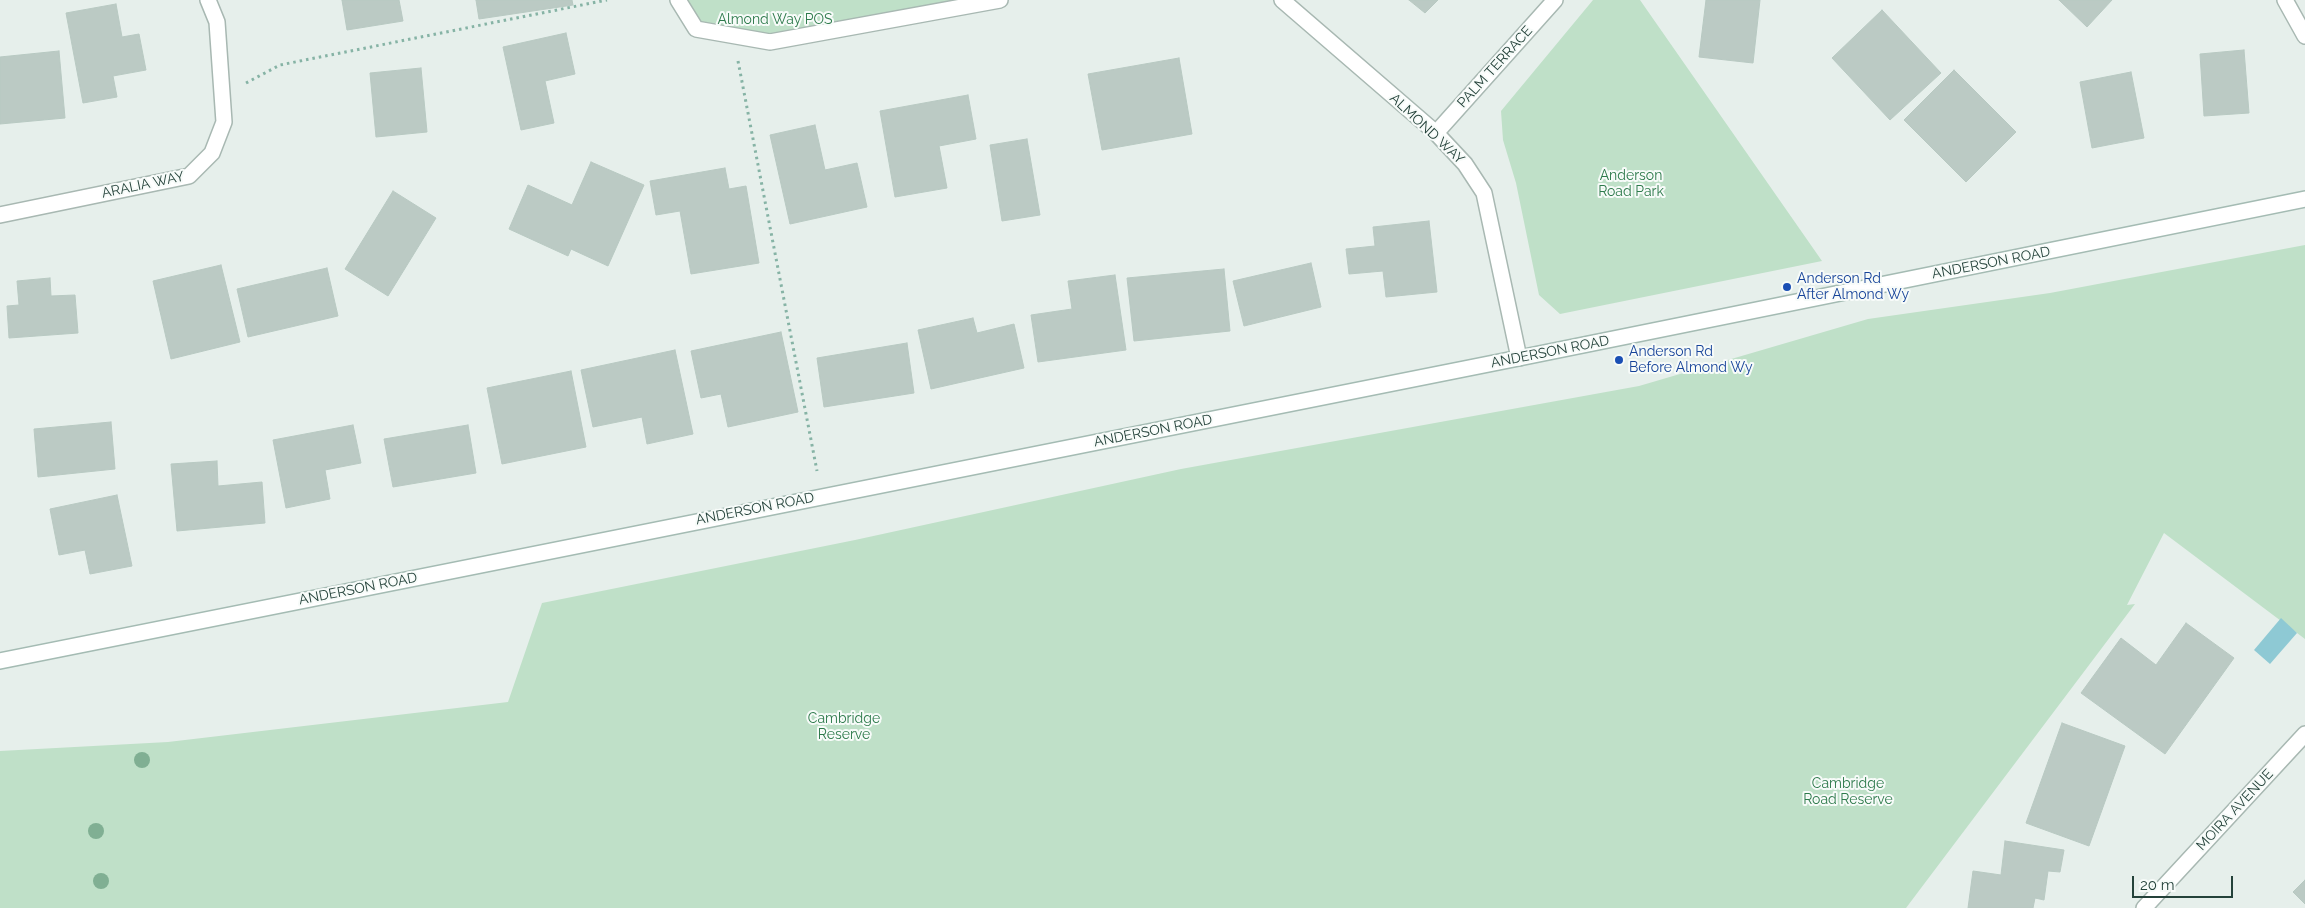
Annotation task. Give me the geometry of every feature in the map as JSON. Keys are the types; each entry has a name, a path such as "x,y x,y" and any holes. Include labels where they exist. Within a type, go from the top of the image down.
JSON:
{"street":[{"name":"ARALIA WAY","path":"0,215 189,176 212,153 224,122 217,22 208,0"},
{"path":"678,0 696,29 770,42 1000,0"},
{"name":"ALMOND WAY","path":"1282,0 1436,134 1465,164 1484,193 1519,358"},
{"name":"PALM TERRACE","path":"1436,134 1554,0"},
{"path":"2285,0 2305,36"},
{"name":"ANDERSON ROAD","path":"0,661 2305,199"},
{"name":"MOIRA AVENUE","path":"2144,908 2305,734"}],"path":[{"path":"222,96 280,65 607,0"},
{"path":"733,35 817,471"}],"green space":[{"name":"Almond Way POS","path":"679,0 1000,0 770,42 696,29"},
{"name":"Anderson Road Park","path":"1593,0 1640,0 1822,261 1560,314 1539,295 1516,183 1503,140 1501,111"},
{"name":"Cambridge Reserve","path":"2305,245 2305,639 2164,533 2127,605 2135,604 1906,908 0,908 0,751 168,742 508,702 542,603 855,540 1181,469 1639,386 1868,319 2050,293"}],"water":[{"path":"2281,618 2297,633 2270,664 2254,650"}],"building":[{"path":"342,0 399,0 403,21 347,30"},
{"path":"476,0 572,0 573,5 479,19"},
{"path":"1409,0 1438,0 1425,13"},
{"path":"1706,0 1760,0 1753,63 1699,57"},
{"path":"2059,0 2112,0 2087,27"},
{"path":"116,4 122,37 139,34 146,70 113,76 117,97 83,103 66,13"},
{"path":"1882,10 1941,73 1890,120 1832,58"},
{"path":"566,33 575,74 545,81 554,123 521,130 503,47"},
{"path":"2244,50 2249,113 2204,116 2200,54"},
{"path":"59,51 65,118 0,124 0,57"},
{"path":"1179,58 1192,134 1102,150 1088,74"},
{"path":"421,68 427,132 376,137 370,73"},
{"path":"1954,70 2016,132 1966,182 1904,120"},
{"path":"2131,72 2144,138 2092,148 2080,82"},
{"path":"968,95 976,139 939,146 947,188 895,197 880,111"},
{"path":"815,125 825,170 857,163 867,207 790,224 770,135"},
{"path":"1027,139 1040,215 1002,221 990,145"},
{"path":"591,162 644,185 608,266 571,249 568,256 509,229 528,185 572,205"},
{"path":"725,168 729,189 746,186 759,263 691,274 680,211 656,215 650,181"},
{"path":"393,191 436,218 388,296 345,269"},
{"path":"1429,221 1437,292 1386,297 1383,271 1349,274 1346,249 1375,246 1373,227"},
{"path":"1311,263 1321,307 1244,326 1233,281"},
{"path":"221,265 240,342 171,359 153,281"},
{"path":"327,268 338,316 248,337 237,289"},
{"path":"1224,269 1230,331 1134,341 1127,278"},
{"path":"1115,275 1126,350 1038,362 1031,315 1072,309 1068,281"},
{"path":"50,278 51,296 75,295 78,333 9,338 7,306 19,305 17,281"},
{"path":"973,318 977,333 1014,324 1024,368 931,389 918,330"},
{"path":"781,332 798,412 728,427 721,394 701,398 691,351"},
{"path":"907,343 914,393 824,407 817,358"},
{"path":"675,350 693,434 647,444 642,417 593,427 581,370"},
{"path":"571,371 586,447 502,464 487,388"},
{"path":"111,422 115,469 38,477 34,429"},
{"path":"353,425 361,463 325,470 330,499 286,508 273,440"},
{"path":"468,425 476,473 393,487 384,439"},
{"path":"217,461 218,486 262,482 265,523 177,531 171,464"},
{"path":"117,495 132,566 90,574 85,550 59,555 50,509"},
{"path":"2186,623 2234,658 2165,754 2081,693 2121,638 2156,665"},
{"path":"2062,723 2125,746 2089,846 2026,823"},
{"path":"2005,841 2064,850 2060,872 2048,871 2044,900 2035,898 2033,908 1968,908 1973,871 2001,875"},
{"path":"2305,880 2305,904 2293,892"}],"place":[{"name":"Anderson Rd After Almond Wy","path":"1787,287"},
{"name":"Anderson Rd Before Almond Wy","path":"1619,360"}],"park label":[{"name":"Cambridge Road Reserve","path":"1848,792"}]}
